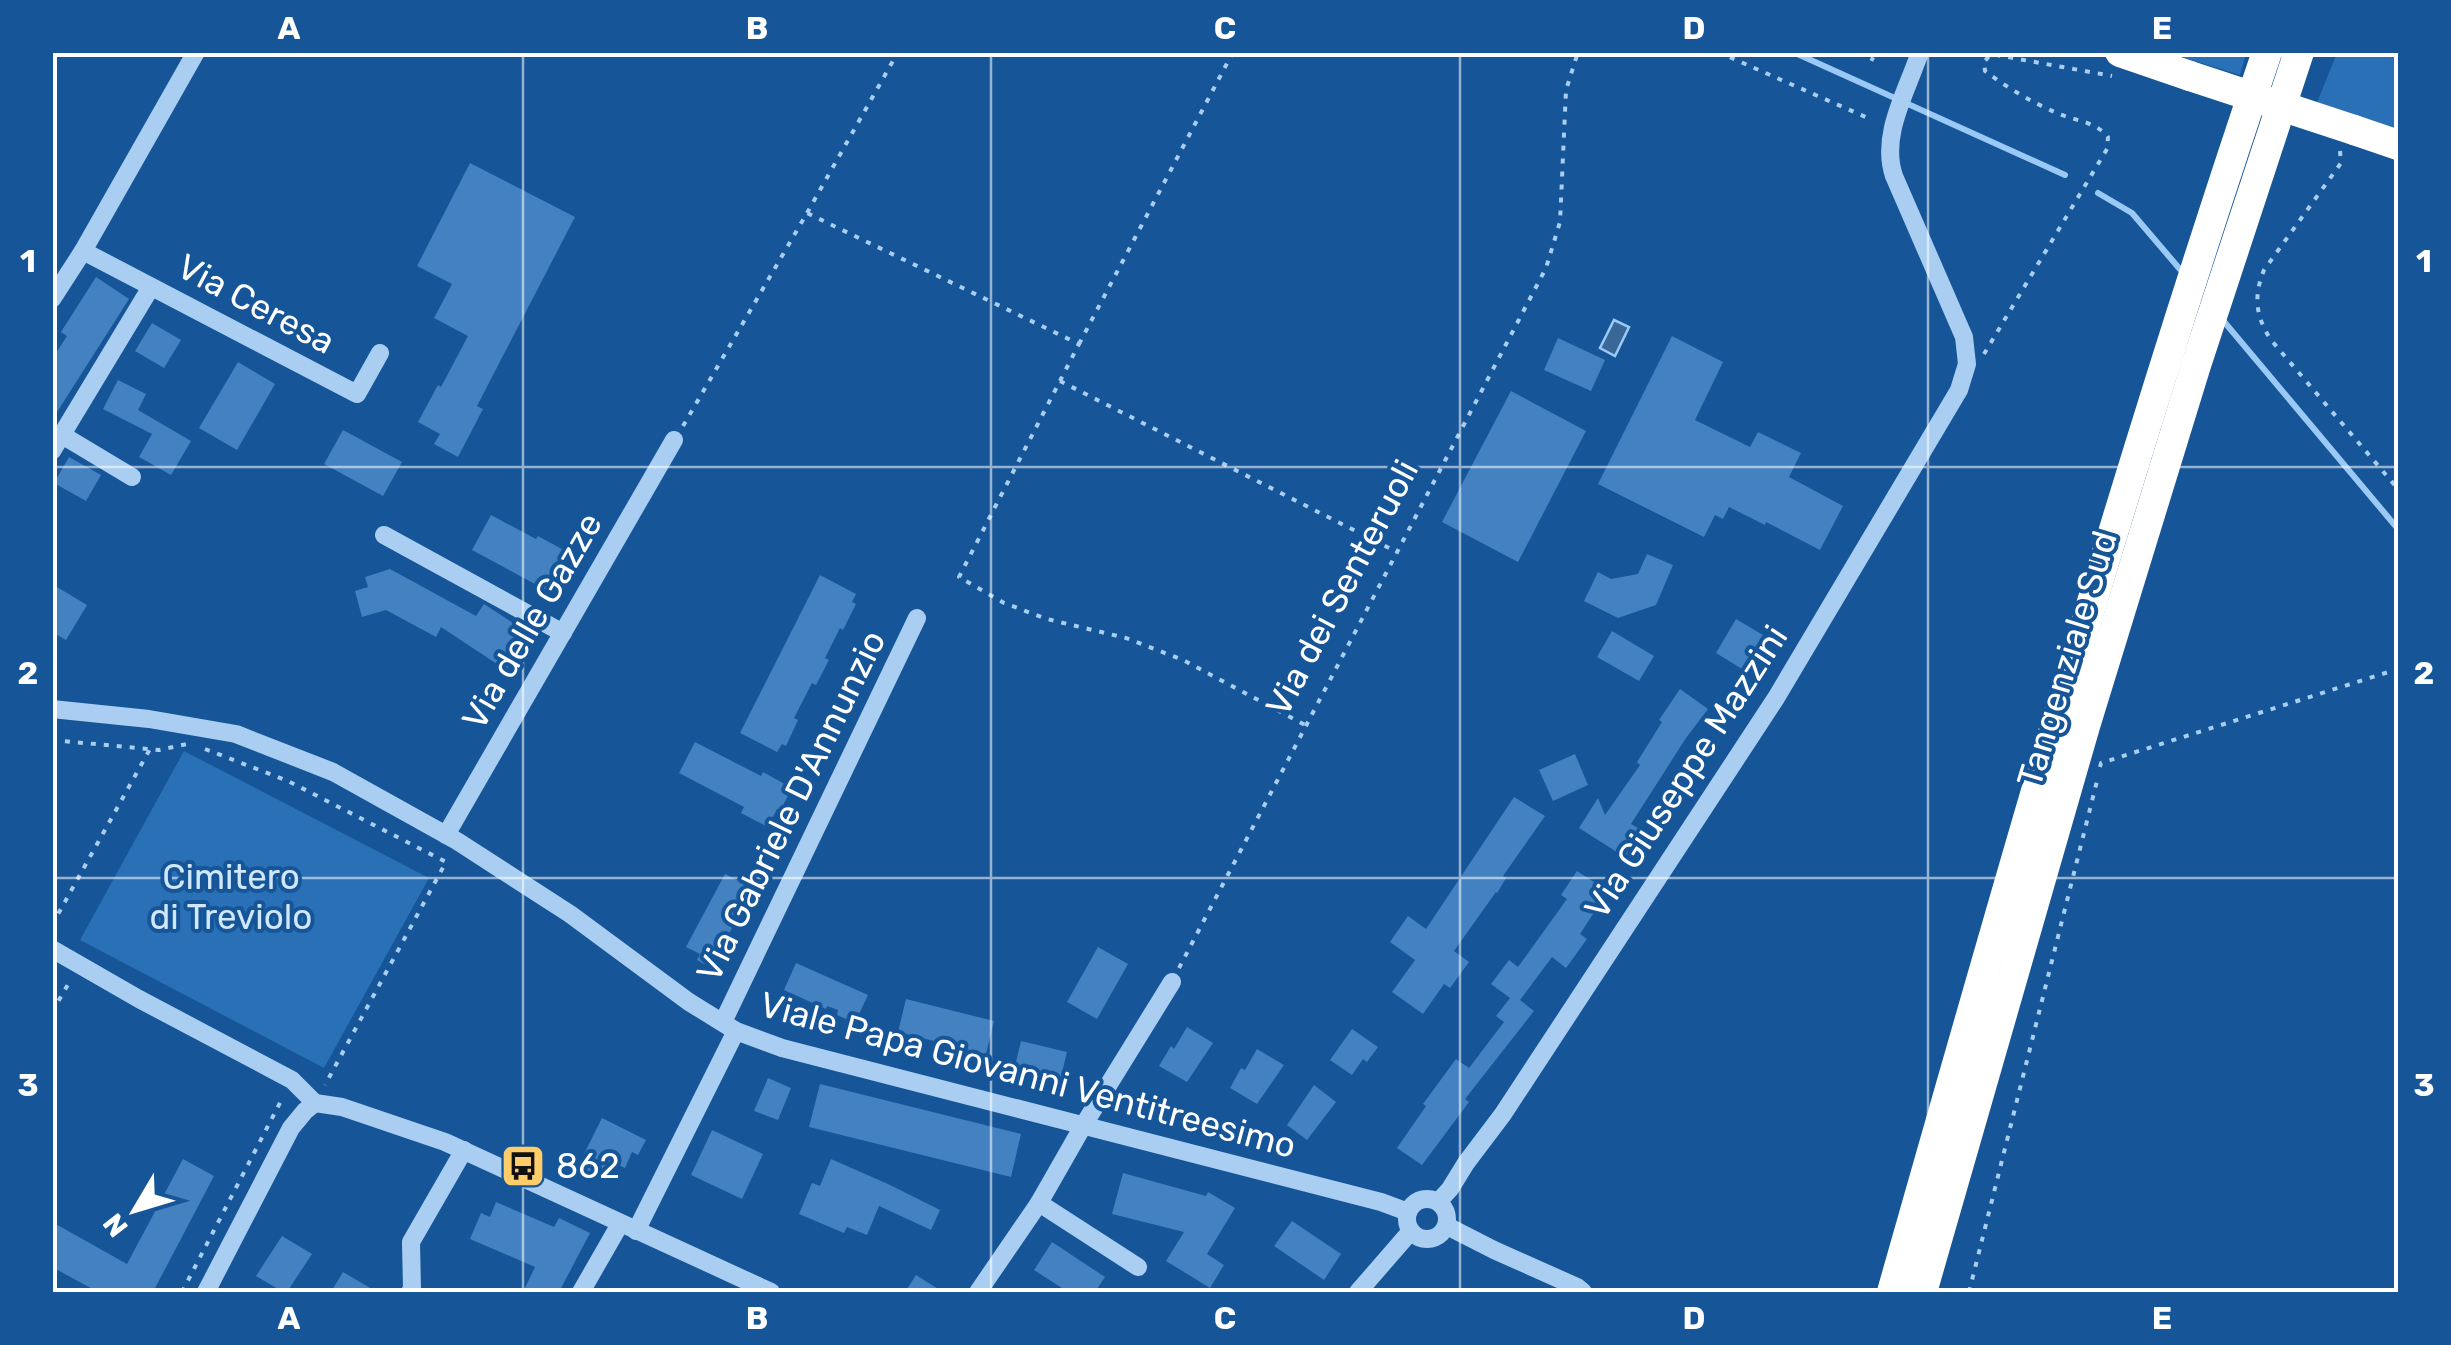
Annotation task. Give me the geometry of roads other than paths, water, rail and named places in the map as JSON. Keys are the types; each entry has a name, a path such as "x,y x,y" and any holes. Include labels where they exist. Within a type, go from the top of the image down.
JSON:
{"highway":[{"path":"2120,52 2346,135 2398,145"},
{"name":"Tangenziale Sud","path":"1892,1292 2044,758 2263,52"},
{"name":"Tangenziale Sud","path":"1922,1292 2085,726 2196,365 2299,52"}],"street":[{"path":"52,299 196,52"},
{"name":"Via Giuseppe Mazzini","path":"1438,1202 1502,1114 1776,698 1956,397 1967,364 1966,343 1892,172 1889,156 1891,135 1918,59"},
{"name":"Via Ceresa","path":"83,251 357,394 380,353"},
{"path":"132,476 57,443 151,286"},
{"name":"Via delle Gazze","path":"446,835 674,440"},
{"path":"384,534 563,632"},
{"name":"Via Gabriele D'Annunzio","path":"581,1292 628,1228 730,1026 918,618"},
{"name":"Viale Papa Giovanni Ventitreesimo","path":"52,710 150,719 236,734 333,772 446,835 570,914 689,1002 730,1026 782,1048 1382,1202 1410,1221"},
{"path":"52,950 292,1080 315,1102 464,1150 628,1228 737,1286 771,1292"},
{"path":"978,1292 1040,1203 1172,982"},
{"path":"206,1292 292,1128 315,1102"},
{"path":"410,1292 411,1242 464,1150"},
{"path":"1358,1292 1410,1221 1416,1202 1438,1202 1448,1217 1442,1233 1426,1240 1417,1237 1410,1221"},
{"path":"1040,1203 1138,1267"},
{"path":"1447,1226 1583,1292"}],"waterway":[{"path":"1793,52 2065,175"},
{"path":"2098,193 2132,213 2184,274"},
{"path":"2221,318 2398,529"}],"place":[{"name":"862","path":"523,1166"}],"park label":[{"name":"Cimitero di Treviolo","path":"231,897"}]}
